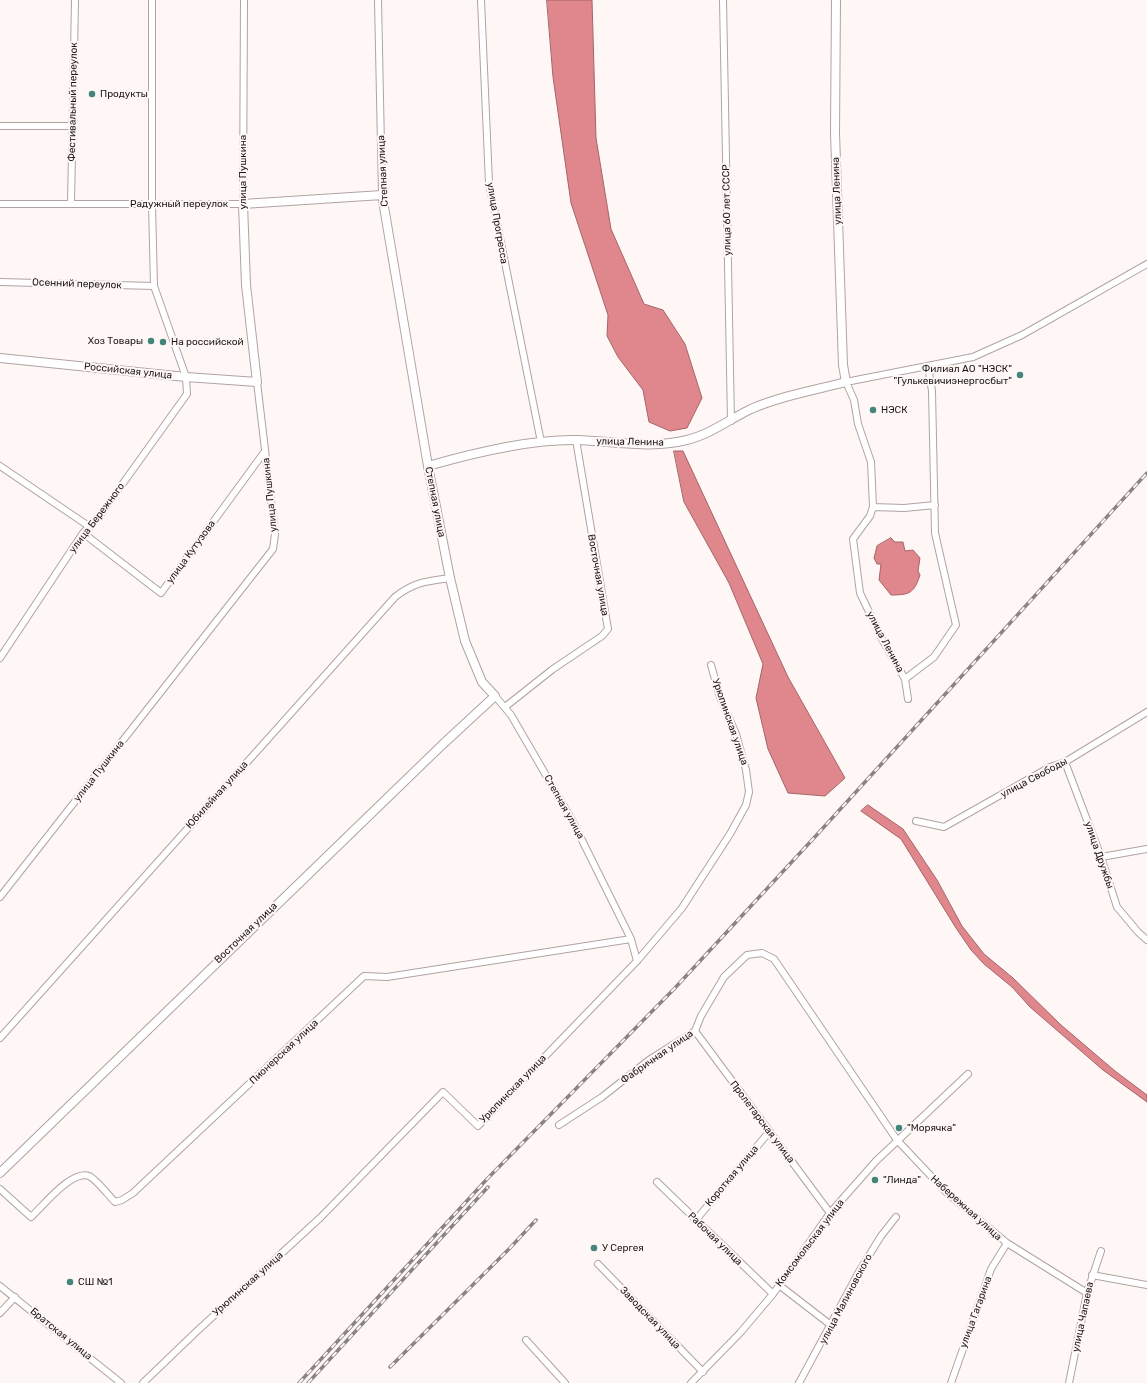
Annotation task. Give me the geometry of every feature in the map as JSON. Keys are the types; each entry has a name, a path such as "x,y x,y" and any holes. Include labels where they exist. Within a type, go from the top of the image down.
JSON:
{"street":[{"name":"Фестивальный переулок","path":"71,203 74,0"},
{"path":"152,0 152,204 154,286 186,377"},
{"name":"улица Пушкина","path":"0,897 273,548 275,534 246,285 243,204 244,0"},
{"name":"Степная улица","path":"378,0 382,195 428,466 450,578 465,641 482,682 505,707 572,820 631,939 637,961"},
{"name":"улица Прогресса","path":"481,0 489,184 541,442"},
{"name":"улица 60 лет СССР","path":"723,0 731,421"},
{"name":"улица Ленина","path":"836,0 835,133 843,365 846,382 854,400 858,424 871,462 873,507 870,516 853,539 860,593 883,641 905,680 908,698"},
{"path":"0,126 72,126"},
{"name":"Радужный переулок","path":"0,204 243,204 382,195"},
{"name":"улица Ленина","path":"428,466 464,455 541,442 576,440 646,444 675,442 712,431 750,409 783,398 846,382 973,357 1022,335 1147,264"},
{"name":"Осенний переулок","path":"0,282 154,286"},
{"name":"Российская улица","path":"0,358 186,377 257,382"},
{"path":"905,680 934,657 956,625 935,533 932,391 928,366"},
{"name":"улица Бережного","path":"0,658 84,533 90,527 187,394 186,377"},
{"name":"Восточная улица","path":"505,707 553,669 602,636 608,629 576,440"},
{"name":"улица Кутузова","path":"84,533 161,593 265,452"},
{"path":"0,466 90,527"},
{"path":"873,507 904,508 935,506"},
{"name":"Юбилейная улица","path":"0,1038 395,596 408,587 422,581 450,578"},
{"name":"Урюпинская улица","path":"143,1383 201,1327 321,1218 443,1092 478,1126 637,961 682,908 730,834 746,805 749,792 746,770 736,734 720,697 711,665"},
{"name":"Восточная улица","path":"0,1172 361,823 495,696"},
{"name":"улица Свободы","path":"916,821 944,827 1050,767 1066,762 1147,712"},
{"name":"улица Дружбы","path":"1066,762 1101,857 1117,907 1138,932 1147,940"},
{"path":"1101,857 1147,849"},
{"name":"Пионерская улица","path":"0,1189 31,1217 70,1180 81,1175 90,1177 115,1202 122,1200 133,1193 364,976 387,977 631,939"},
{"name":"Фабричная улица","path":"559,1125 602,1097 649,1060 695,1031 701,1016 724,977 747,955 762,952 774,959"},
{"name":"Набережная улица","path":"774,959 897,1140 947,1193 1007,1244 1087,1293"},
{"name":"Пролетарская улица","path":"695,1031 830,1213"},
{"name":"Комсомольская улица","path":"691,1383 740,1333 773,1294 830,1213 897,1140 968,1074"},
{"name":"Короткая улица","path":"695,1221 769,1132"},
{"name":"Рабочая улица","path":"657,1182 695,1221 773,1294"},
{"name":"улица Малиновского","path":"800,1383 832,1326 864,1263 881,1236 896,1217"},
{"name":"улица Гагарина","path":"951,1383 991,1269 1007,1244"},
{"name":"улица Чапаева","path":"1069,1383 1087,1293 1092,1275 1102,1251"},
{"name":"Заводская улица","path":"598,1264 703,1372"},
{"path":"1092,1275 1147,1285"},
{"path":"779,1285 832,1326"},
{"name":"Братская улица","path":"0,1286 121,1383"},
{"path":"0,1314 15,1297"},
{"path":"526,1340 565,1383"}],"shaded area":[{"path":"547,0 592,0 596,138 611,229 644,304 663,310 685,344 702,398 687,428 670,431 649,422 643,390 618,357 607,336 608,315 571,203 553,77"},
{"path":"674,451 683,451 788,677 845,778 825,796 788,793 768,749 756,698 763,664 729,583 684,502"},
{"path":"891,538 895,542 903,542 905,551 913,550 920,558 918,571 920,575 918,581 916,586 907,593 891,595 879,580 881,564 877,564 874,558 877,546"},
{"path":"868,805 903,829 937,880 962,926 984,954 1013,978 1061,1025 1115,1071 1147,1095 1147,1102 1103,1070 1030,1007 1012,987 984,964 971,950 956,928 901,839 861,811"}],"railway":[{"path":"299,1383 488,1178 674,989 1147,473"},
{"path":"308,1383 488,1187"},
{"path":"390,1367 509,1249 536,1220"}],"place":[{"name":"Продукты","path":"92,94"},
{"name":"Хоз Товары","path":"151,341"},
{"name":"На российской","path":"163,342"},
{"name":"Филиал АО \"НЭСК\" \"Гулькевичиэнергосбыт\"","path":"1020,375"},
{"name":"НЭСК","path":"873,410"},
{"name":"\"Морячка\"","path":"899,1128"},
{"name":"\"Линда\"","path":"875,1180"},
{"name":"У Сергея","path":"594,1248"},
{"name":"СШ №1","path":"70,1282"}]}
